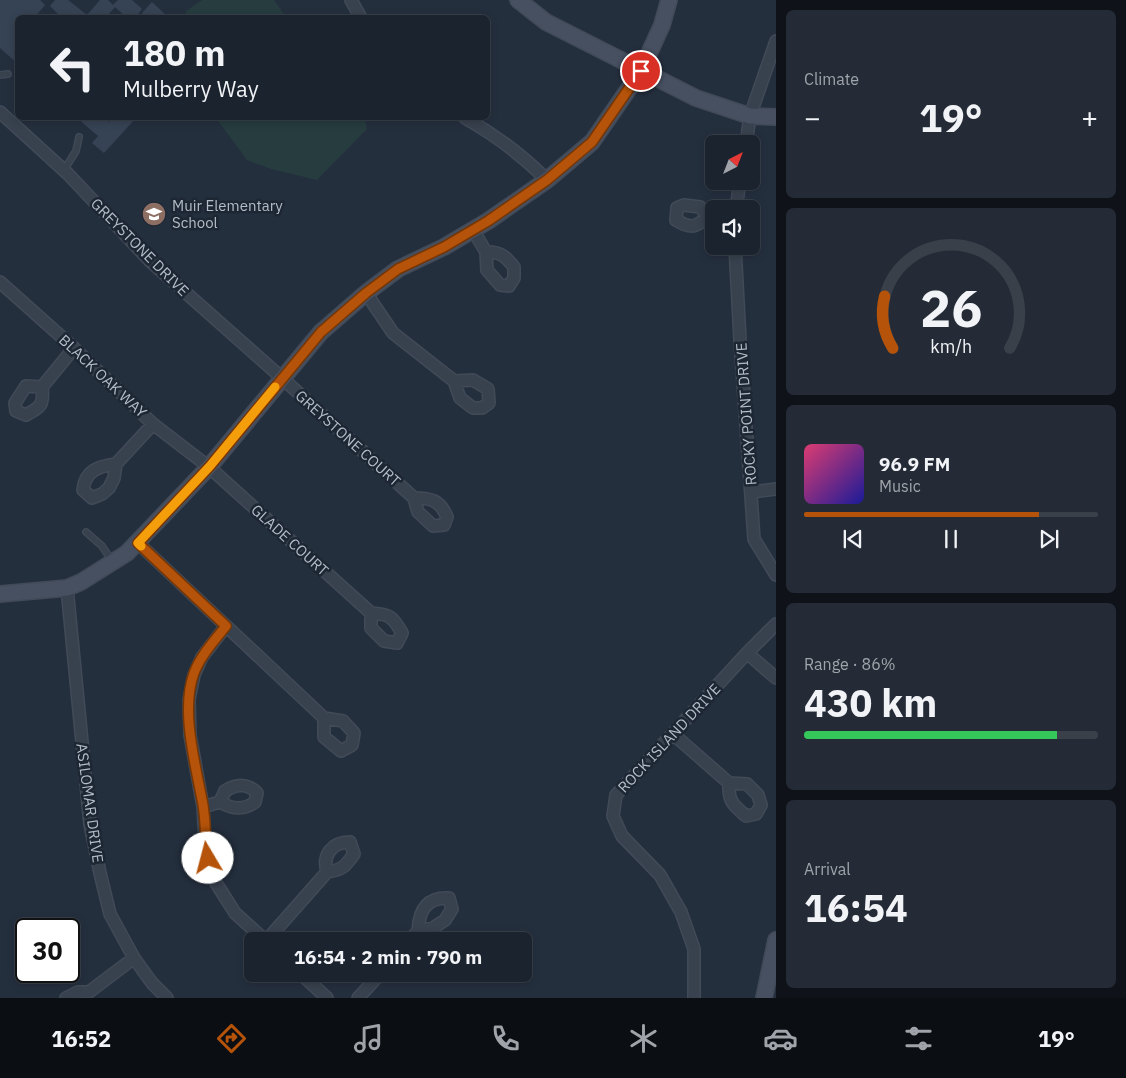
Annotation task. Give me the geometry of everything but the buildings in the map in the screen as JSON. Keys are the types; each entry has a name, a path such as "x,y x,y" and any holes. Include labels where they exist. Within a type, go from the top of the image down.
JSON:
{"street":[{"path":"352,0 360,15"},
{"path":"518,0 546,22 696,98 750,116 776,118"},
{"path":"0,594 67,588 81,582 127,553 210,466 321,332 366,293 398,269 444,247 473,230 547,180 592,142 641,71 662,25 669,0"},
{"path":"747,135 750,116 776,41"},
{"name":"GREYSTONE DRIVE","path":"0,112 64,170 150,261 282,378"},
{"path":"469,120 489,131 522,156 547,180"},
{"path":"473,230 486,252"},
{"name":"ROCKY POINT DRIVE","path":"735,255 754,539 776,575"},
{"name":"BLACK OAK WAY","path":"0,282 74,348 153,424 210,466"},
{"path":"366,293 393,333 454,381"},
{"path":"42,387 74,348"},
{"name":"GREYSTONE COURT","path":"282,378 414,498"},
{"path":"116,464 153,424"},
{"name":"GLADE COURT","path":"210,466 371,613"},
{"path":"752,492 776,489"},
{"path":"138,543 324,718"},
{"name":"ASILOMAR DRIVE","path":"67,588 90,824 110,914 134,958 152,983 167,998"},
{"name":"ROCK ISLAND DRIVE","path":"694,998 694,949 680,912 660,875 622,836 613,816 616,795 776,624"},
{"path":"226,626 202,657 194,675 189,700 190,735 203,807 205,841 211,875 235,913 256,932"},
{"path":"747,653 776,678"},
{"path":"673,734 729,783"},
{"path":"203,807 220,802"},
{"path":"274,932 327,872"},
{"path":"764,998 776,940"},
{"path":"66,998 78,992 89,995 134,958"},
{"path":"310,982 327,998"},
{"path":"358,998 373,982"}],"lane":[{"path":"0,75 8,74"},
{"path":"64,170 76,151 79,137"},
{"path":"86,532 102,546 113,562"}],"green space":[{"path":"202,0 274,0 285,15 185,15 186,11"},
{"path":"217,120 365,120 367,129 317,180 271,169 247,160"}],"slow traffic":[{"path":"141,546 138,543 210,466 275,387"}],"place":[{"name":"Muir Elementary School","path":"154,214"}],"route":[{"path":"208,858 203,807 190,735 189,700 194,675 202,657 226,626 138,543 210,466 321,332 366,293 398,269 444,247 488,221 547,180 592,142 641,71"}]}
